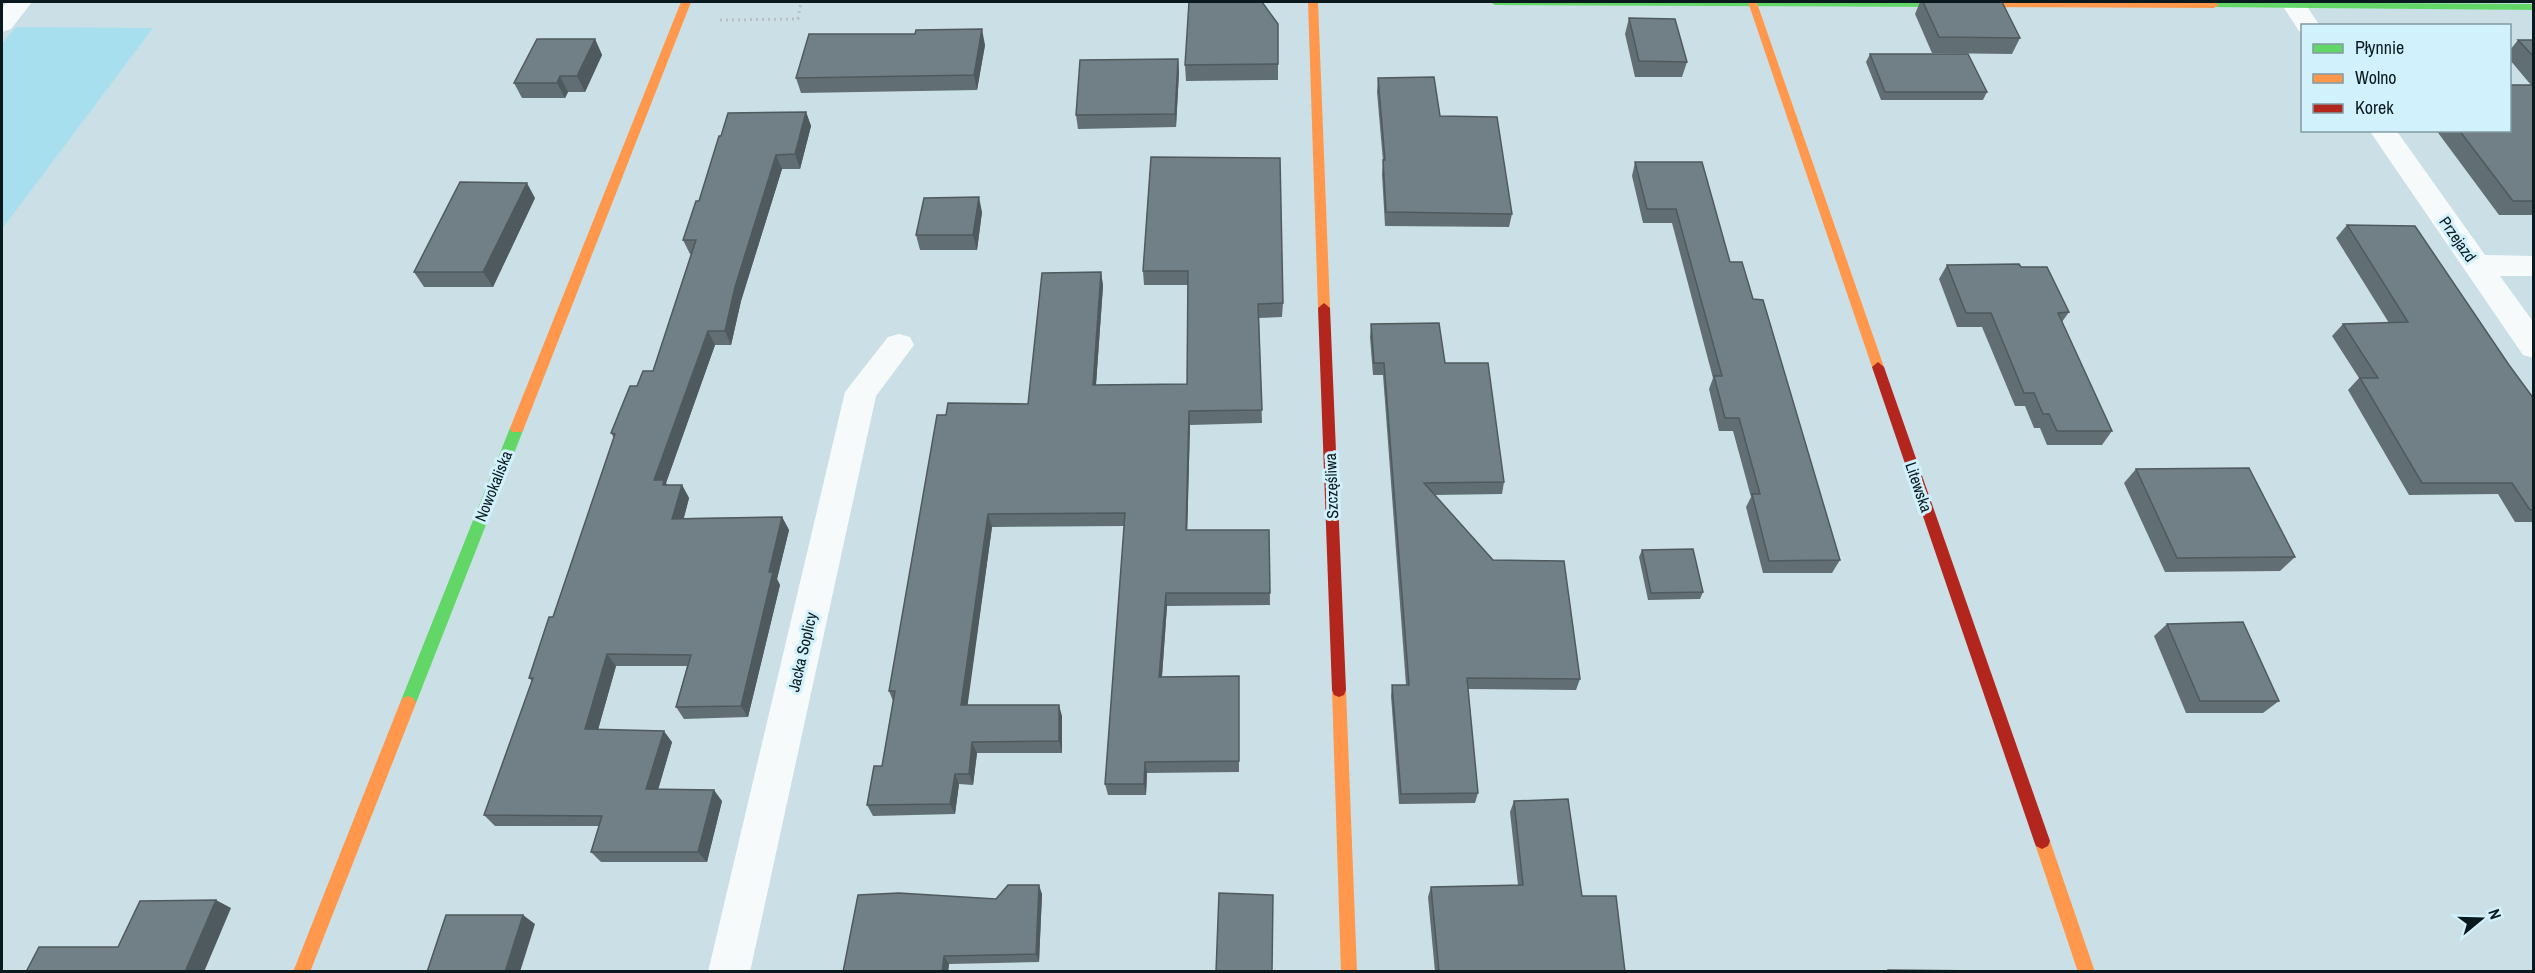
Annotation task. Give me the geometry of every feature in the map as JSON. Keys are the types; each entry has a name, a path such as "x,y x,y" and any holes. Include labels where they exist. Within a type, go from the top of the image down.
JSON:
{"street":[{"path":"2,24 20,2"},
{"name":"Nowokaliska","path":"301,972 686,2"},
{"name":"Szczęśliwa","path":"1313,2 1349,972"},
{"path":"1495,2 2162,4 2301,15 2534,7"},
{"name":"Litewska","path":"1752,3 2087,972"},
{"name":"Przejazd","path":"2383,132 2534,346"},
{"path":"2476,265 2534,266"},
{"name":"Jacka Soplicy","path":"729,972 861,392 898,345"}],"shaded area":[{"path":"16,27 153,28 2,229 2,44"}],"building":[{"path":"1189,2 1262,2 1278,24 1278,64 1185,65"},
{"path":"1923,2 2002,2 2020,38 1939,37"},
{"path":"1629,18 1675,19 1687,62 1639,61"},
{"path":"982,29 974,75 796,78 809,34 915,34 916,30"},
{"path":"537,39 595,39 577,76 560,76 557,83 514,83"},
{"path":"2518,40 2534,40 2534,57"},
{"path":"1870,54 1968,54 1987,92 1885,92"},
{"path":"1178,59 1175,114 1076,115 1080,60"},
{"path":"1434,77 1440,116 1497,117 1512,214 1386,212 1383,160 1385,160 1378,78"},
{"path":"2511,85 2534,85 2534,201 2513,201 2461,132 2511,132"},
{"path":"806,112 795,154 776,155 735,287 725,331 708,331 654,480 664,480 663,485 682,485 672,519 782,517 769,572 773,572 741,706 676,707 691,655 607,654 585,729 664,731 646,789 714,790 698,852 591,852 602,816 484,815 533,678 529,678 549,617 553,617 615,434 611,433 630,386 637,386 643,371 653,371 696,240 683,240 696,201 699,201 728,113"},
{"path":"1151,157 1280,158 1283,303 1258,304 1262,410 1189,411 1186,530 1269,530 1270,593 1166,593 1159,677 1239,676 1239,761 1145,762 1144,784 1105,784 1125,513 988,514 961,705 1059,705 1059,741 972,742 969,774 955,774 950,804 867,805 874,766 882,766 895,691 889,691 937,415 946,415 948,403 1028,404 1042,273 1101,272 1093,385 1187,384 1188,271 1143,271"},
{"path":"1635,162 1702,162 1730,262 1742,262 1753,299 1763,300 1840,560 1769,561 1752,494 1760,494 1739,418 1725,418 1714,376 1722,376 1676,209 1647,209"},
{"path":"460,182 527,183 483,272 414,272"},
{"path":"979,197 973,235 916,235 924,198"},
{"path":"2347,225 2415,226 2534,399 2534,510 2530,510 2512,483 2422,483 2360,378 2378,378 2343,324 2408,322"},
{"path":"2019,264 2021,267 2047,267 2069,312 2058,313 2112,431 2057,431 2049,414 2043,414 2034,393 2024,393 1991,313 1966,313 1947,265"},
{"path":"1439,323 1445,363 1488,363 1504,482 1424,483 1493,560 1564,561 1580,679 1467,678 1478,793 1401,794 1392,685 1409,685 1384,363 1374,363 1371,324"},
{"path":"2249,468 2295,557 2177,558 2136,469"},
{"path":"1693,549 1703,592 1651,593 1642,550"},
{"path":"2243,622 2279,701 2200,701 2167,624"},
{"path":"1568,799 1582,896 1616,896 1625,972 1439,972 1431,887 1523,885 1514,801"},
{"path":"1008,885 1039,885 1036,954 944,956 942,972 843,972 858,895 899,893 996,899"},
{"path":"1219,893 1273,895 1272,972 1216,972"},
{"path":"216,900 185,972 26,972 39,947 118,947 140,901"},
{"path":"446,915 523,915 505,972 427,972"},
{"path":"1888,970 1987,971 1987,972 1888,972"}],"traffic: fast":[{"path":"1495,2 1952,4"},
{"path":"2214,5 2534,7"},
{"path":"408,703 517,428"}],"traffic: slow":[{"path":"517,428 686,2"},
{"path":"1313,2 1324,308"},
{"path":"1752,3 1878,367"},
{"path":"1952,4 2214,5"},
{"path":"1339,690 1349,972"},
{"path":"301,972 408,703"},
{"path":"2042,841 2087,972"}],"traffic: jam":[{"path":"1324,308 1339,690"},
{"path":"1878,367 2042,841"}]}
